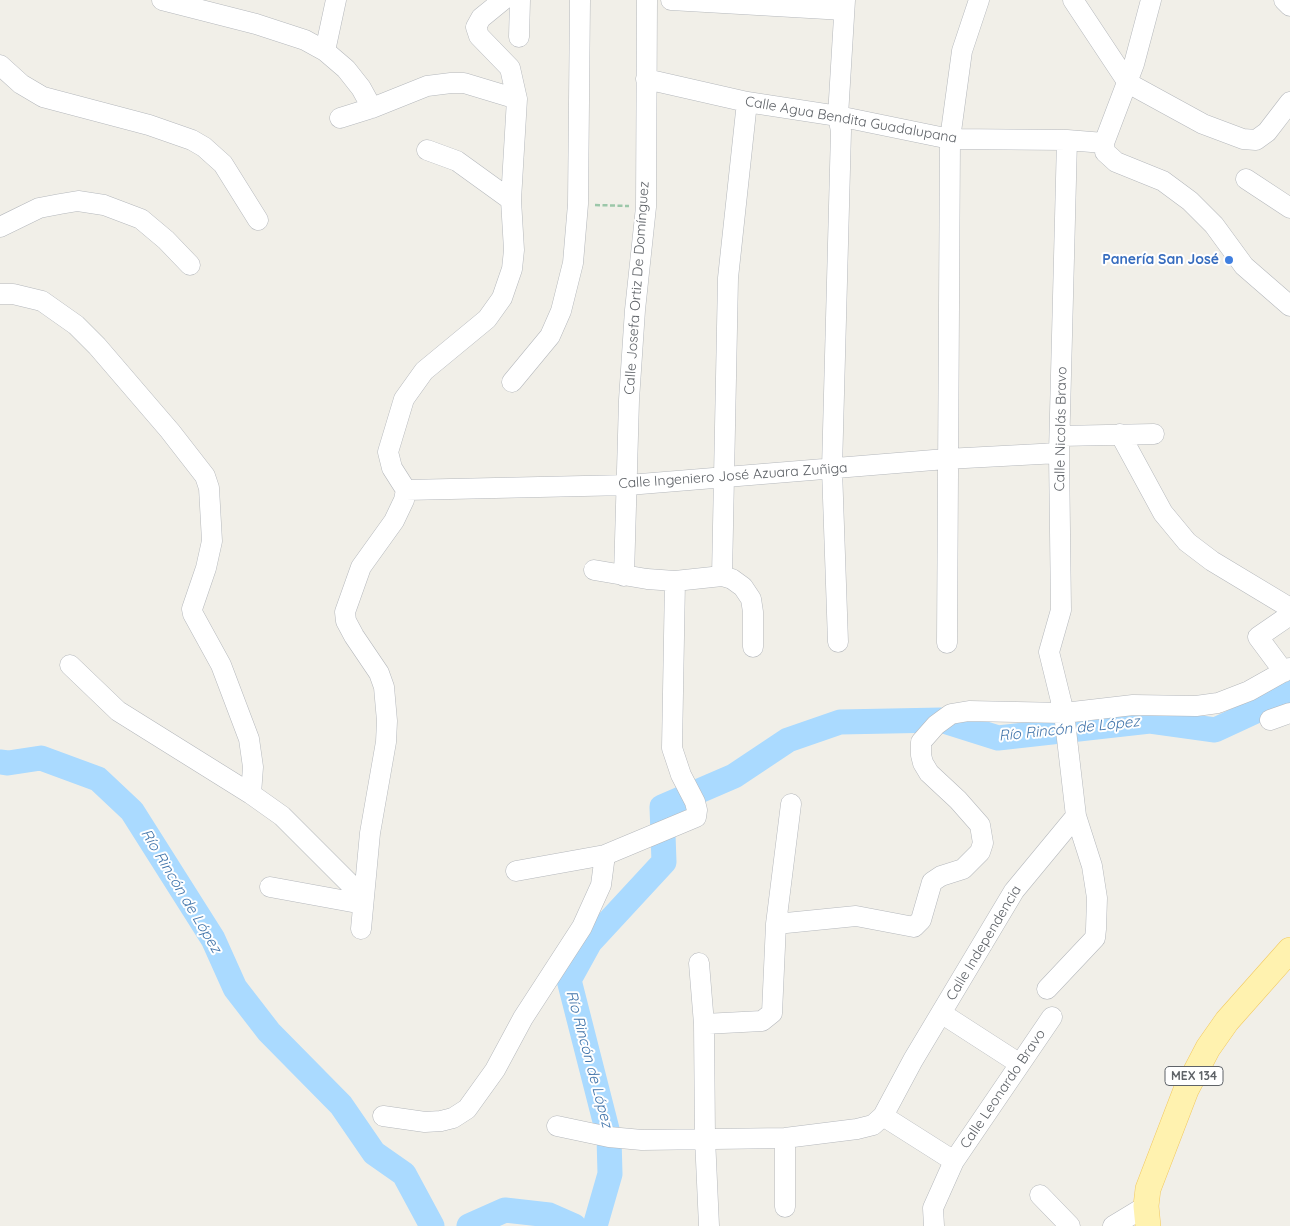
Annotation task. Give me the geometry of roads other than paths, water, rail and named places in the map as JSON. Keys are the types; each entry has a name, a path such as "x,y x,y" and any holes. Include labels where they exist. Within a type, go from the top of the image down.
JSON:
{"main road":[{"name":"MEX 134","path":"1147,1216 1148,1189 1157,1163 1186,1090 1208,1048 1244,1000 1290,950"}],"street":[{"path":"162,0 291,34 325,51 354,78 372,108"},
{"path":"325,51 336,0"},
{"path":"361,929 370,833 386,742 387,721 384,687 379,673 354,636 346,621 345,612 361,567 394,521 401,508 406,490 392,468 388,452 404,399 424,371 487,319 502,298 512,269 514,250 511,200 516,99 510,68 479,36 476,27 481,18 503,0"},
{"path":"519,37 520,0"},
{"path":"512,382 550,336 561,311 573,263 578,204 580,0"},
{"name":"Calle Josefa Ortiz De Domínguez","path":"624,576 629,400 646,207 647,0"},
{"path":"671,0 844,5 838,116 841,131 832,470 838,642"},
{"path":"947,643 946,459 950,139 962,51 979,0"},
{"path":"1072,0 1128,83 1203,124 1243,139 1256,140 1267,132 1288,109"},
{"path":"1151,0 1128,83 1104,143 1105,152 1116,162 1163,181 1190,201 1214,225 1244,266 1290,306"},
{"path":"0,66 21,84 43,97 149,125 192,140 204,147 223,164 258,220"},
{"name":"Calle Agua Bendita Guadalupana","path":"646,79 747,102 838,116 950,139 1067,140 1104,143"},
{"path":"340,118 372,108 427,86 451,83 464,83 516,99"},
{"path":"722,576 728,278 747,102"},
{"name":"Calle Nicolás Bravo","path":"1064,713 1049,652 1061,610 1060,444 1067,140"},
{"path":"427,150 457,161 511,200"},
{"path":"1246,179 1290,208"},
{"path":"0,227 39,208 78,201 104,205 140,220 166,240 190,265"},
{"path":"0,294 13,294 42,301 76,325 97,346 170,431 205,476 211,507 212,541 206,568 192,609 222,665 249,739 253,767 251,794"},
{"path":"1120,434 1163,512 1187,542 1212,561 1290,608"},
{"name":"Calle Ingeniero José Azuara Zuñiga","path":"406,490 628,485 832,470 946,459 1120,434 1154,434"},
{"path":"594,570 624,576 675,581 722,576 744,587 751,599 753,647"},
{"path":"516,871 605,855 686,823 698,814 672,748 675,581"},
{"path":"776,924 856,916 909,927 917,925 921,920 932,882 967,866 980,852 983,843 980,825 923,764 921,742 936,725 951,714 969,711 1064,713 1133,705 1196,706 1218,703 1249,691 1287,670 1258,637 1290,615"},
{"path":"70,665 118,711 251,794 282,816 363,901"},
{"path":"1047,989 1096,935 1095,881 1076,816 1064,713"},
{"path":"1270,720 1290,713"},
{"path":"704,1024 762,1022 769,1017 774,1008 776,924 791,804"},
{"name":"Calle Independencia","path":"883,1116 901,1080 1014,891 1076,816"},
{"path":"383,1116 425,1122 442,1121 453,1118 476,1099 495,1070 523,1018 582,927 601,885 605,855"},
{"path":"270,887 363,901"},
{"path":"699,963 704,1024 704,1138 709,1226"},
{"path":"941,1013 1020,1064"},
{"name":"Calle Leonardo Bravo","path":"934,1226 933,1208 954,1161 1052,1017"},
{"path":"557,1126 610,1137 642,1140 785,1138 867,1128 879,1122 883,1116 954,1161"},
{"path":"785,1138 785,1207"},
{"path":"1040,1195 1070,1226"},
{"path":"1113,1226 1147,1216"}],"waterway":[{"name":"Río Rincón de López","path":"595,1226 610,1174 609,1137 569,980 590,942 664,862 662,807 734,776 788,740 840,722 941,720 998,738 1150,721 1215,730 1256,711 1290,691"},
{"name":"Río Rincón de López","path":"0,762 8,763 41,758 98,779 132,811 213,939 235,988 269,1032 341,1105 374,1153 404,1174 432,1226"},
{"name":"Río Rincón de López","path":"469,1226 505,1210 549,1215 574,1226"}],"place":[{"name":"Panería San José","path":"1229,260"}]}
